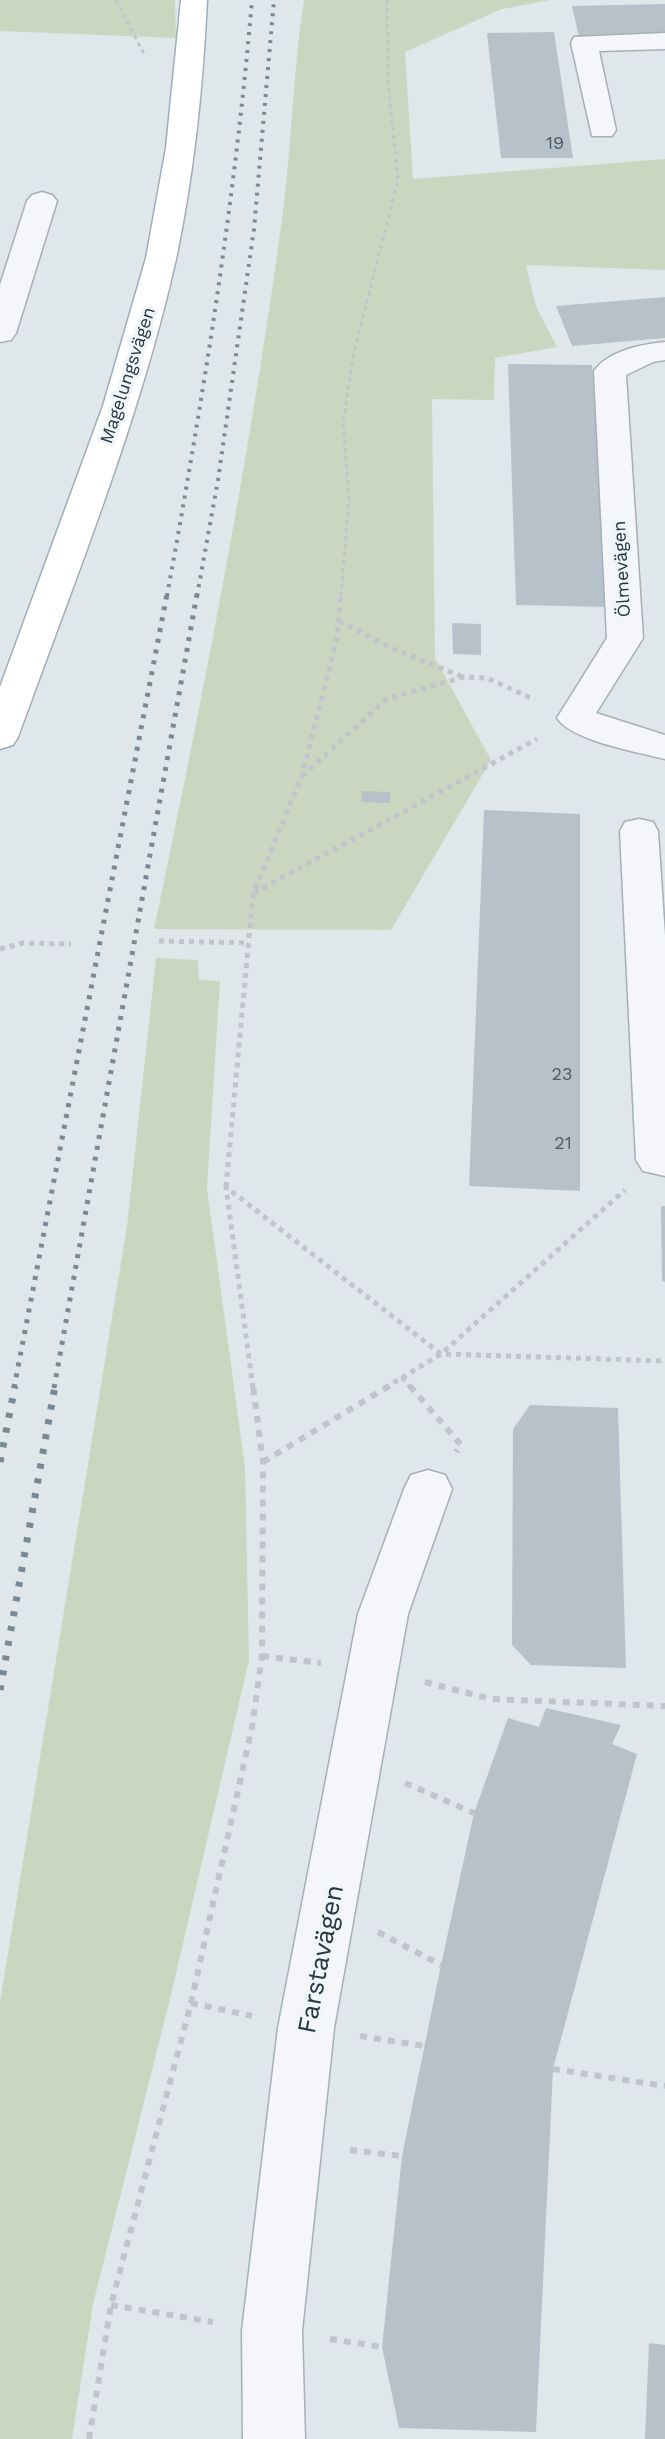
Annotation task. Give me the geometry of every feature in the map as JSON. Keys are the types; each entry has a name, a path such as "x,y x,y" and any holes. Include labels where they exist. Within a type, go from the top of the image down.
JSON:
{"main road":[{"name":"Magelungsvägen","path":"0,737 128,381 153,292 176,188 188,99 194,0"}],"street":[{"path":"602,130 584,43 665,41"},
{"path":"0,333 42,201"},
{"name":"Ölmevägen","path":"575,718 625,638 610,371 646,353 665,351"},
{"path":"575,718 626,738 665,747"},
{"path":"639,831 662,1160"},
{"name":"Farstavägen","path":"274,2439 272,2331 306,2028 331,1908 383,1614 428,1489"}],"path":[{"path":"89,2439 111,2305 191,2003 252,1727 262,1656 263,1462 226,1187 253,894 302,776 339,621 349,497 343,423 354,352 398,180 388,83 387,0"},
{"path":"339,621 394,649 464,677"},
{"path":"302,776 387,699 464,677 487,678 575,718"},
{"path":"253,894 575,718"},
{"path":"159,941 249,943"},
{"path":"0,949 23,943 71,944"},
{"path":"263,1462 441,1354 662,1160"},
{"path":"226,1187 441,1354 665,1361"},
{"path":"402,1377 461,1445 428,1489"},
{"path":"262,1656 372,1668 491,1699 665,1706"},
{"path":"357,1761 474,1813"},
{"path":"331,1908 441,1965"},
{"path":"553,2069 665,2086"},
{"path":"111,2305 272,2331"}],"green space":[{"path":"0,0 175,0 176,38 0,31"},
{"path":"304,0 550,0 502,9 405,52 413,179 665,159 665,270 526,265 536,306 557,347 495,358 494,400 432,399 435,658 491,760 391,930 154,929 208,661 256,391 283,211"},
{"path":"156,958 198,960 199,980 220,981 207,1188 245,1468 249,1660 171,1995 93,2304 72,2439 0,2439 0,2002 127,1226"}],"building":[{"path":"665,4 665,36 579,37 572,6"},
{"path":"554,32 573,158 501,158 487,33"},
{"path":"665,297 665,338 572,346 556,306"},
{"path":"508,364 592,365 610,607 516,605"},
{"path":"452,623 481,624 481,655 453,654"},
{"path":"362,791 390,792 390,803 361,802"},
{"path":"484,810 580,814 580,1191 469,1186"},
{"path":"661,1206 665,1206 665,1282 662,1281"},
{"path":"530,1405 618,1408 626,1668 531,1665 512,1645 513,1429"},
{"path":"546,1708 621,1725 612,1744 637,1754 553,2069 536,2432 399,2428 382,2347 402,2156 474,1813 508,1718 539,1727"},
{"path":"649,2343 665,2345 665,2439 645,2439"}],"railway":[{"path":"167,596 217,299 237,150 252,0"},
{"path":"197,596 218,480 254,229 274,0"},
{"path":"14,1388 167,594"},
{"path":"54,1388 197,594"},
{"path":"0,1462 15,1386"},
{"path":"0,1690 55,1386"}]}
